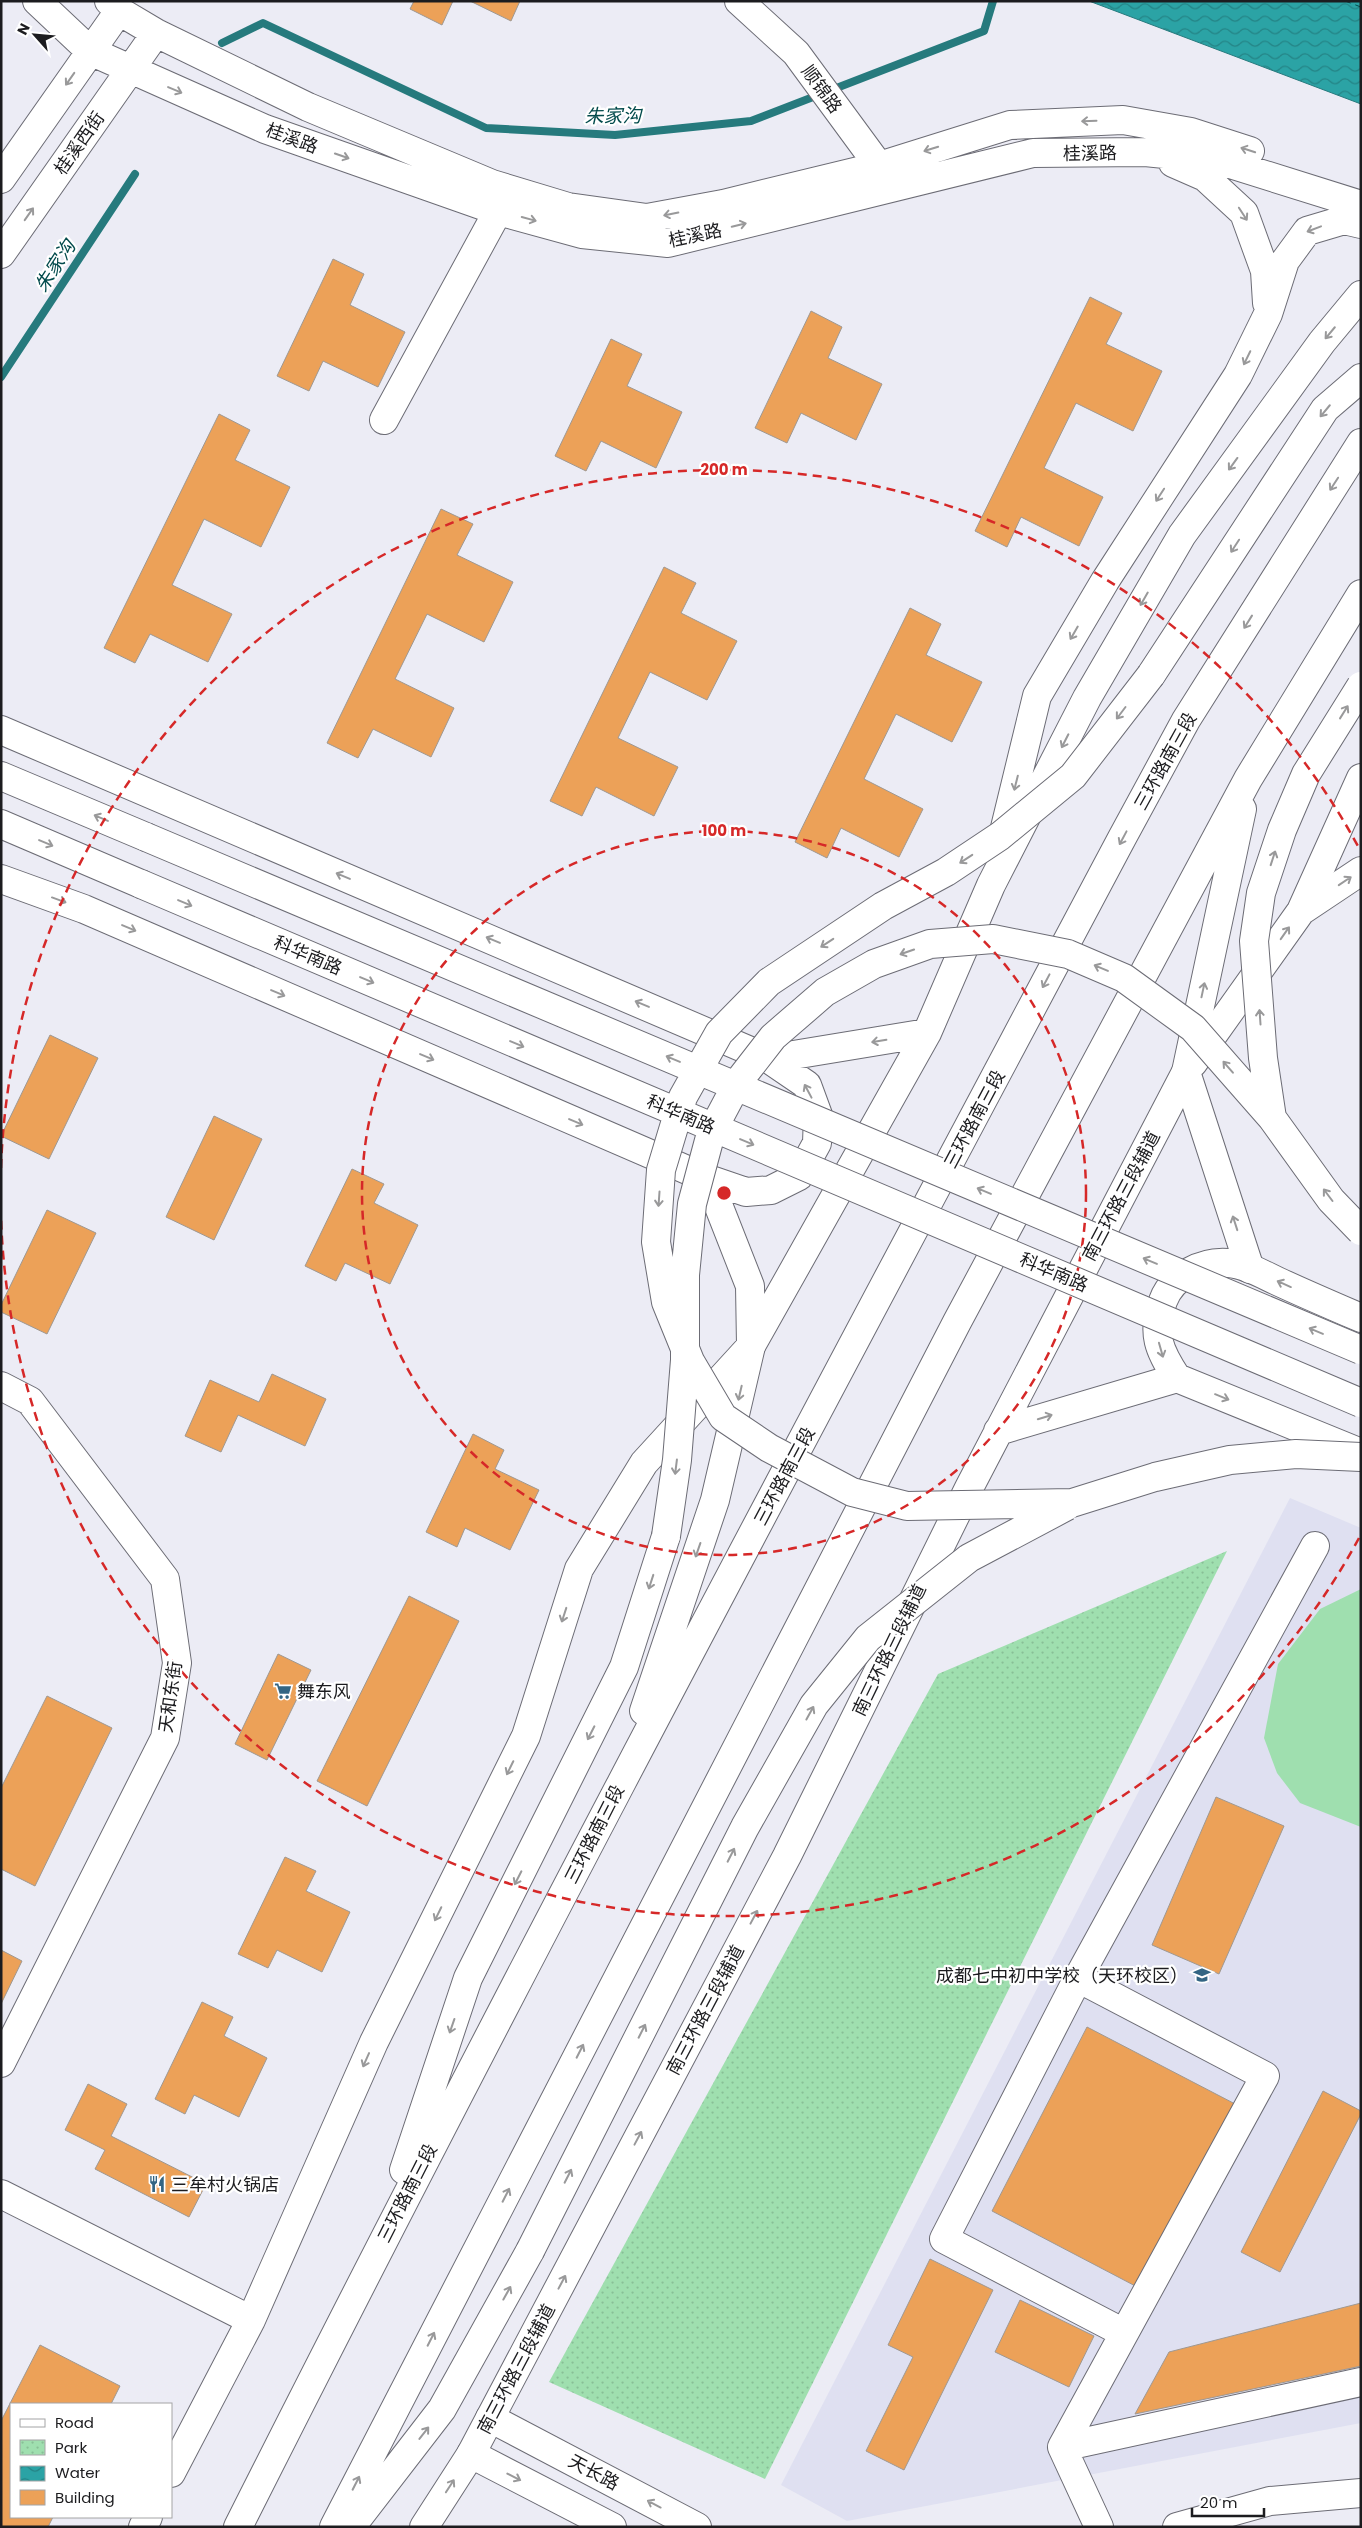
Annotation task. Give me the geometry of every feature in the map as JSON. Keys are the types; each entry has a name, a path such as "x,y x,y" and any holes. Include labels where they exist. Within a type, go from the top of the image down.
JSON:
{"main road":[{"name":"桂溪路","path":"37,1 90,51 265,129 498,211 582,234 668,243 884,177 1010,125 1123,120 1191,132 1361,187"},
{"name":"顺锦路","path":"739,1 796,53 884,177"},
{"name":"桂溪路","path":"114,6 156,33 316,110 492,184 568,207 647,218 1033,153 1145,152 1214,159 1361,205"},
{"path":"1,178 90,51 114,6"},
{"name":"桂溪西街","path":"1,254 156,33"},
{"path":"1145,152 1205,176 1244,213 1265,270 1268,314"},
{"path":"384,420 498,211"},
{"path":"991,885 1037,696 1105,581 1238,375 1268,314 1285,261 1307,231 1344,220 1361,224"},
{"path":"172,2471 251,2320 374,2042 526,1736 579,1569 644,1463 751,1346 927,1033 991,885 1087,698 1182,535 1322,342 1361,295"},
{"path":"1072,1503 906,1506 852,1492 769,1448 723,1417 690,1361 666,1302 656,1242 661,1170 683,1097 719,1033 769,982 884,906 946,872 1000,836 1073,776 1151,674 1325,409 1361,378"},
{"name":"三环路南三段","path":"238,2527 376,2254 618,1787 1186,720 1361,443"},
{"path":"334,2527 957,1322 1248,778 1361,594"},
{"path":"1272,1118 1263,1058 1254,941 1261,894 1282,830 1306,774 1361,686"},
{"path":"1,730 769,1059 807,1085 818,1115 817,1143 798,1176 771,1190 746,1192 708,1179 84,909 1,879"},
{"path":"1,776 1361,1350"},
{"path":"1248,778 1186,1072 1250,1269"},
{"name":"南三环路三段辅道","path":"424,2527 471,2454 787,1856 998,1431 1186,1072 1301,911 1361,778"},
{"name":"科华南路","path":"1,824 1361,1403"},
{"path":"1301,911 1361,871"},
{"path":"376,2254 468,1978 624,1667 666,1536 677,1460 685,1360 685,1275 692,1204 711,1133 738,1082 773,1037 825,992 874,964 930,944 993,939 1068,954 1124,978 1193,1028 1272,1118 1331,1200 1361,1231"},
{"path":"769,1059 927,1033"},
{"path":"618,1787 715,1500 751,1346 750,1286 708,1179"},
{"path":"1361,1318 1250,1269 1228,1263 1202,1266 1180,1277 1164,1298 1156,1327 1162,1356 1177,1378 1361,1453"},
{"path":"998,1431 1177,1378"},
{"name":"天和东街","path":"1,1386 30,1401 165,1579 177,1663 165,1738 1,2063"},
{"path":"351,2527 442,2409 530,2251 745,1828 814,1705 868,1638 969,1558 1072,1503 1155,1477 1230,1460 1296,1454 1361,1457"},
{"path":"1124,2333 944,2239 1078,1978 1315,1546"},
{"path":"1062,2447 1265,2076 1078,1978"},
{"path":"1,2194 251,2320"},
{"path":"1062,2447 1361,2382"},
{"name":"天长路","path":"490,2418 697,2527"},
{"path":"1062,2447 1099,2527"},
{"path":"471,2454 612,2527"},
{"path":"1177,2527 1270,2501 1361,2493"}],"shaded area":[{"name":"成都七中初中学校（天环校区）","path":"1290,1498 1361,1528 1361,2423 847,2521 781,2485"}],"green space":[{"path":"1227,1551 765,2479 549,2382 938,1674"},
{"path":"1361,1589 1361,1827 1300,1803 1277,1773 1264,1738 1278,1664 1320,1609"}],"water":[{"path":"1089,1 1361,1 1361,104"}],"building":[{"path":"414,1 453,1 442,25 410,9"},
{"path":"470,1 520,1 511,21"},
{"path":"333,259 364,274 350,305 405,332 378,387 323,361 309,391 277,376"},
{"path":"1090,297 1122,313 1106,344 1162,371 1133,431 1076,403 1044,468 1103,497 1079,546 1021,517 1007,547 975,531"},
{"path":"811,311 842,327 828,358 882,384 856,440 801,413 787,443 755,428"},
{"path":"611,339 642,354 627,386 682,412 656,468 601,441 586,471 555,456"},
{"path":"219,414 250,430 235,460 290,487 261,547 204,519 172,585 232,614 208,662 150,634 135,663 104,648"},
{"path":"441,509 473,524 457,555 513,582 484,642 427,614 395,679 454,708 431,757 373,729 358,758 327,743"},
{"path":"664,567 696,583 681,613 737,641 707,700 650,672 618,738 678,767 654,816 596,787 582,816 550,801"},
{"path":"910,608 941,624 926,655 982,682 952,742 896,714 864,779 923,809 899,857 841,828 827,858 795,842"},
{"path":"50,1035 98,1058 49,1159 1,1136"},
{"path":"214,1116 262,1139 214,1240 166,1217"},
{"path":"352,1169 384,1184 374,1203 418,1225 390,1284 345,1263 336,1281 305,1266"},
{"path":"47,1210 96,1233 47,1334 1,1312 1,1305"},
{"path":"272,1374 326,1399 305,1446 238,1415 221,1452 185,1436 210,1380 259,1402"},
{"path":"473,1434 504,1450 495,1469 539,1490 510,1550 465,1528 457,1547 426,1532"},
{"path":"409,1596 459,1621 367,1806 317,1781"},
{"path":"278,1654 311,1670 267,1760 235,1744"},
{"path":"47,1696 112,1728 35,1886 1,1869 1,1788"},
{"path":"1216,1797 1284,1826 1219,1974 1152,1945"},
{"path":"285,1857 316,1871 306,1891 350,1912 322,1972 277,1950 268,1968 238,1954"},
{"path":"1,1950 22,1961 1,2004"},
{"path":"202,2002 233,2017 224,2036 267,2058 239,2117 194,2095 185,2114 155,2099"},
{"path":"1087,2027 1239,2106 1143,2290 992,2211"},
{"path":"88,2084 127,2104 111,2136 206,2184 189,2217 95,2169 105,2150 65,2130"},
{"path":"1323,2091 1361,2111 1361,2114 1280,2272 1241,2252"},
{"path":"930,2259 993,2290 904,2470 866,2451 913,2357 888,2345"},
{"path":"1020,2300 1094,2336 1069,2387 995,2352"},
{"path":"1361,2303 1361,2366 1135,2414 1169,2352"},
{"path":"40,2345 120,2386 112,2403 10,2403"},
{"path":"10,2403 10,2518 52,2518 48,2527 1,2527 1,2421"}],"waterway":[{"name":"朱家沟","path":"222,43 263,23 486,128 615,135 751,121 984,31 993,1"},
{"name":"朱家沟","path":"1,377 135,174"}],"ferry route":[{"path":"1345,1 1361,7"}],"place":[{"name":"舞东风","path":"283,1691"},
{"name":"成都七中初中学校（天环校区）","path":"1202,1975"},
{"name":"三牟村火锅店","path":"157,2184"}]}
